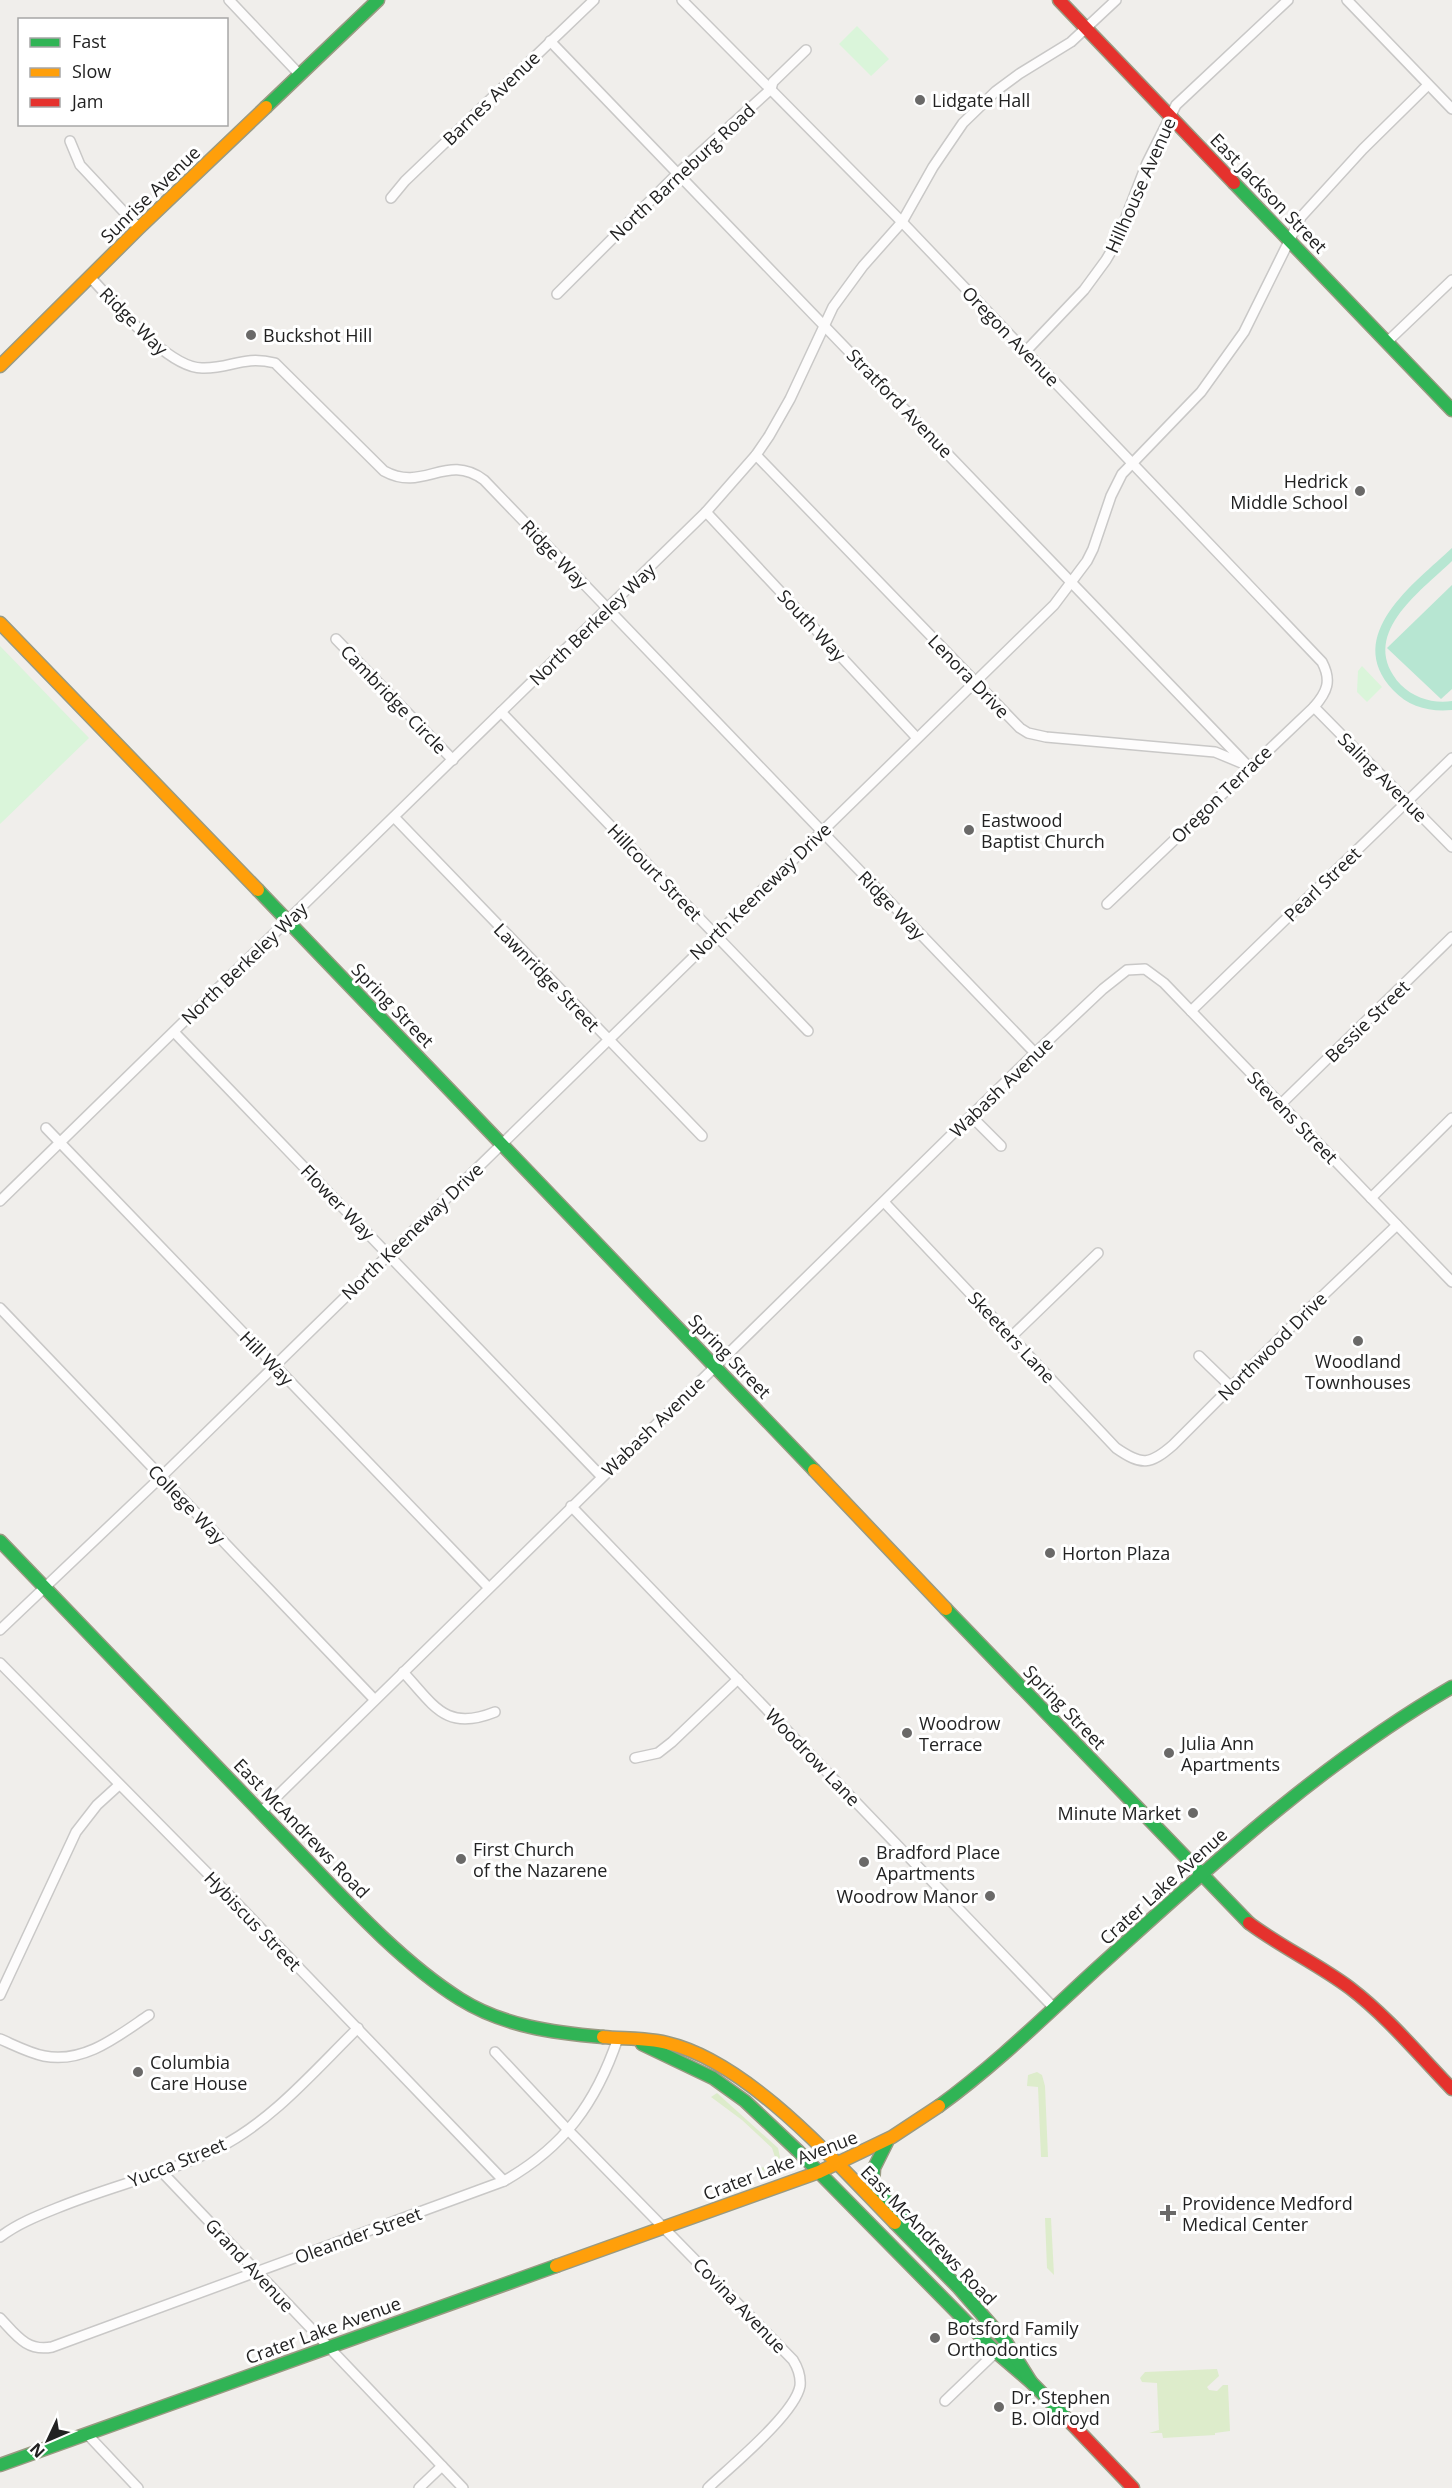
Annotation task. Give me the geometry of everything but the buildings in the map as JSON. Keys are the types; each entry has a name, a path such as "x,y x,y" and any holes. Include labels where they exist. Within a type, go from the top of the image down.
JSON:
{"main road":[{"name":"Sunrise Avenue","path":"0,366 139,228 378,0"},
{"name":"East Jackson Street","path":"1059,0 1452,410"},
{"name":"Spring Street","path":"0,623 501,1143 1201,1876 1261,1935 1329,1973 1356,1993 1452,2089"},
{"name":"East McAndrews Road","path":"0,1540 261,1812 418,1969 461,2000 487,2013 554,2033 667,2043 696,2054 743,2079 788,2116 959,2288 1006,2342 1032,2382"},
{"name":"Crater Lake Avenue","path":"0,2465 819,2172 887,2142 932,2113 963,2088 1201,1876 1326,1769 1390,1724 1452,1687"},
{"name":"East McAndrews Road","path":"635,2041 689,2065 728,2087 771,2125 996,2352 1032,2382 1133,2488"},
{"path":"887,2142 874,2168 873,2183 877,2191 903,2217 928,2259"}],"street":[{"path":"229,0 300,75"},
{"name":"Barnes Avenue","path":"391,198 405,181 594,0"},
{"name":"Oregon Avenue","path":"682,0 1026,351 1322,662 1329,679"},
{"name":"North Berkeley Way","path":"0,1201 706,512 756,455 790,399 833,307 863,266 902,222 938,159 963,123 1004,85 1071,42 1116,0"},
{"name":"Hillhouse Avenue","path":"1026,351 1084,290 1106,260 1116,243 1139,183 1170,115 1188,94 1288,0"},
{"path":"1347,0 1452,110"},
{"name":"Stratford Avenue","path":"550,41 1249,766"},
{"name":"North Barneburg Road","path":"557,294 678,172 771,89 773,82 806,50"},
{"name":"North Keeneway Drive","path":"0,1630 161,1476 1054,605 1093,549 1115,485 1132,463 1201,392 1227,358 1260,304 1301,217 1322,191 1428,85"},
{"path":"70,141 80,165 139,228"},
{"name":"Ridge Way","path":"90,277 172,359 194,368 204,369 243,360 255,359 275,363 384,471 393,476 419,478 453,469 473,472 484,480 1035,1053"},
{"path":"1387,342 1452,280"},
{"name":"Lenora Drive","path":"756,455 1020,728 1046,737 1215,752 1249,766"},
{"name":"South Way","path":"706,512 917,738"},
{"name":"Cambridge Circle","path":"336,639 453,760"},
{"name":"Oregon Terrace","path":"1107,904 1249,766 1314,707 1327,689 1329,679"},
{"name":"Saling Avenue","path":"1314,707 1452,847"},
{"name":"Hillcourt Street","path":"501,712 808,1031"},
{"name":"Pearl Street","path":"1191,1011 1452,758"},
{"name":"Lawnridge Street","path":"394,817 702,1136"},
{"name":"Bessie Street","path":"1281,1104 1452,937"},
{"name":"Stevens Street","path":"1127,970 1140,968 1150,972 1191,1011 1452,1282"},
{"name":"Wabash Avenue","path":"261,1812 601,1476 1035,1053 1102,989 1127,970"},
{"name":"Flower Way","path":"174,1032 601,1476"},
{"path":"972,1116 1001,1146"},
{"path":"1371,1198 1452,1118"},
{"name":"Hill Way","path":"46,1128 488,1587"},
{"name":"Skeeters Lane","path":"884,1202 1116,1448 1137,1462 1145,1462"},
{"name":"Northwood Drive","path":"1145,1462 1162,1454 1397,1225"},
{"path":"1012,1336 1098,1253"},
{"name":"College Way","path":"0,1308 374,1700"},
{"path":"1199,1356 1231,1387"},
{"name":"Woodrow Lane","path":"571,1506 1054,2008"},
{"name":"Hybiscus Street","path":"0,1663 358,2028 504,2181"},
{"path":"403,1672 436,1707 454,1719 479,1719 495,1712"},
{"path":"635,1758 658,1753 738,1679"},
{"path":"0,1995 76,1832 97,1805 119,1785"},
{"path":"0,2039 41,2055 69,2057 100,2047 149,2015"},
{"name":"Yucca Street","path":"0,2237 35,2217 88,2195 161,2171 220,2147 258,2124 358,2028"},
{"name":"Oleander Street","path":"0,2318 34,2348 52,2347 504,2181 538,2159 569,2131 585,2110 604,2077 618,2038"},
{"name":"Covina Avenue","path":"495,2052 793,2360 800,2376 798,2394 787,2410 708,2488"},
{"name":"Grand Avenue","path":"161,2171 463,2488"},
{"path":"945,2401 996,2352"},
{"path":"87,2434 138,2488"},
{"path":"419,2488 442,2466"}],"green space":[{"path":"857,26 889,59 871,76 839,44"},
{"path":"1452,548 1452,561 1410,601 1398,616 1389,632 1385,649 1389,667 1406,690 1425,699 1438,702 1452,701 1452,710 1435,710 1406,701 1393,690 1379,670 1376,650 1380,630 1390,612 1420,577"},
{"path":"1452,585 1452,689 1441,699 1387,648"},
{"path":"0,646 89,738 0,824"},
{"path":"1362,666 1382,687 1367,702 1357,692 1358,671"},
{"path":"1037,2072 1042,2075 1045,2086 1048,2157 1041,2157 1038,2087 1027,2086 1028,2075"},
{"path":"717,2093 778,2148 780,2157 774,2169 754,2172 757,2168 768,2167 773,2163 775,2157 772,2148 742,2120 711,2097"},
{"path":"1045,2218 1051,2218 1054,2275 1047,2268"},
{"path":"1217,2369 1219,2376 1207,2387 1209,2390 1217,2391 1223,2385 1228,2385 1230,2431 1215,2433 1215,2435 1163,2438 1162,2433 1149,2433 1159,2430 1157,2383 1142,2382 1140,2378 1145,2372"}],"traffic: fast":[{"path":"266,107 378,0"},
{"path":"1234,183 1452,410"},
{"path":"258,890 814,1470"},
{"path":"0,1541 340,1895 386,1941 435,1982 476,2008 511,2022 529,2027 603,2037"},
{"path":"946,1609 1249,1923"},
{"path":"939,2106 999,2058 1178,1895 1265,1820 1356,1750 1403,1717 1452,1687"},
{"path":"642,2044 713,2078 745,2101 798,2151 996,2352 1031,2382 1072,2424"},
{"path":"887,2142 874,2168 873,2183 877,2191 903,2217 917,2240"},
{"path":"895,2223 959,2288 1006,2342 1031,2382"},
{"path":"0,2465 556,2266"}],"traffic: slow":[{"path":"0,366 139,228 266,107"},
{"path":"0,623 258,890"},
{"path":"814,1470 946,1609"},
{"path":"603,2037 667,2043 698,2054 729,2071 790,2118 895,2223"},
{"path":"556,2266 819,2172 892,2137 939,2106"}],"traffic: jam":[{"path":"1059,0 1234,183"},
{"path":"1249,1923 1338,1979 1364,1999 1452,2089"},
{"path":"1072,2424 1133,2488"}],"place":[{"name":"Lidgate Hall","path":"920,100"},
{"name":"Buckshot Hill","path":"251,335"},
{"name":"Hedrick Middle School","path":"1360,491"},
{"name":"Eastwood Baptist Church","path":"969,830"},
{"name":"Woodland Townhouses","path":"1358,1341"},
{"name":"Horton Plaza","path":"1050,1553"},
{"name":"Woodrow Terrace","path":"907,1733"},
{"name":"Julia Ann Apartments","path":"1169,1753"},
{"name":"Minute Market","path":"1193,1813"},
{"name":"First Church of the Nazarene","path":"461,1859"},
{"name":"Bradford Place Apartments","path":"864,1862"},
{"name":"Woodrow Manor","path":"990,1896"},
{"name":"Columbia Care House","path":"138,2072"},
{"name":"Providence Medford Medical Center","path":"1168,2213"},
{"name":"Botsford Family Orthodontics","path":"935,2338"},
{"name":"Dr. Stephen B. Oldroyd","path":"999,2407"}]}
